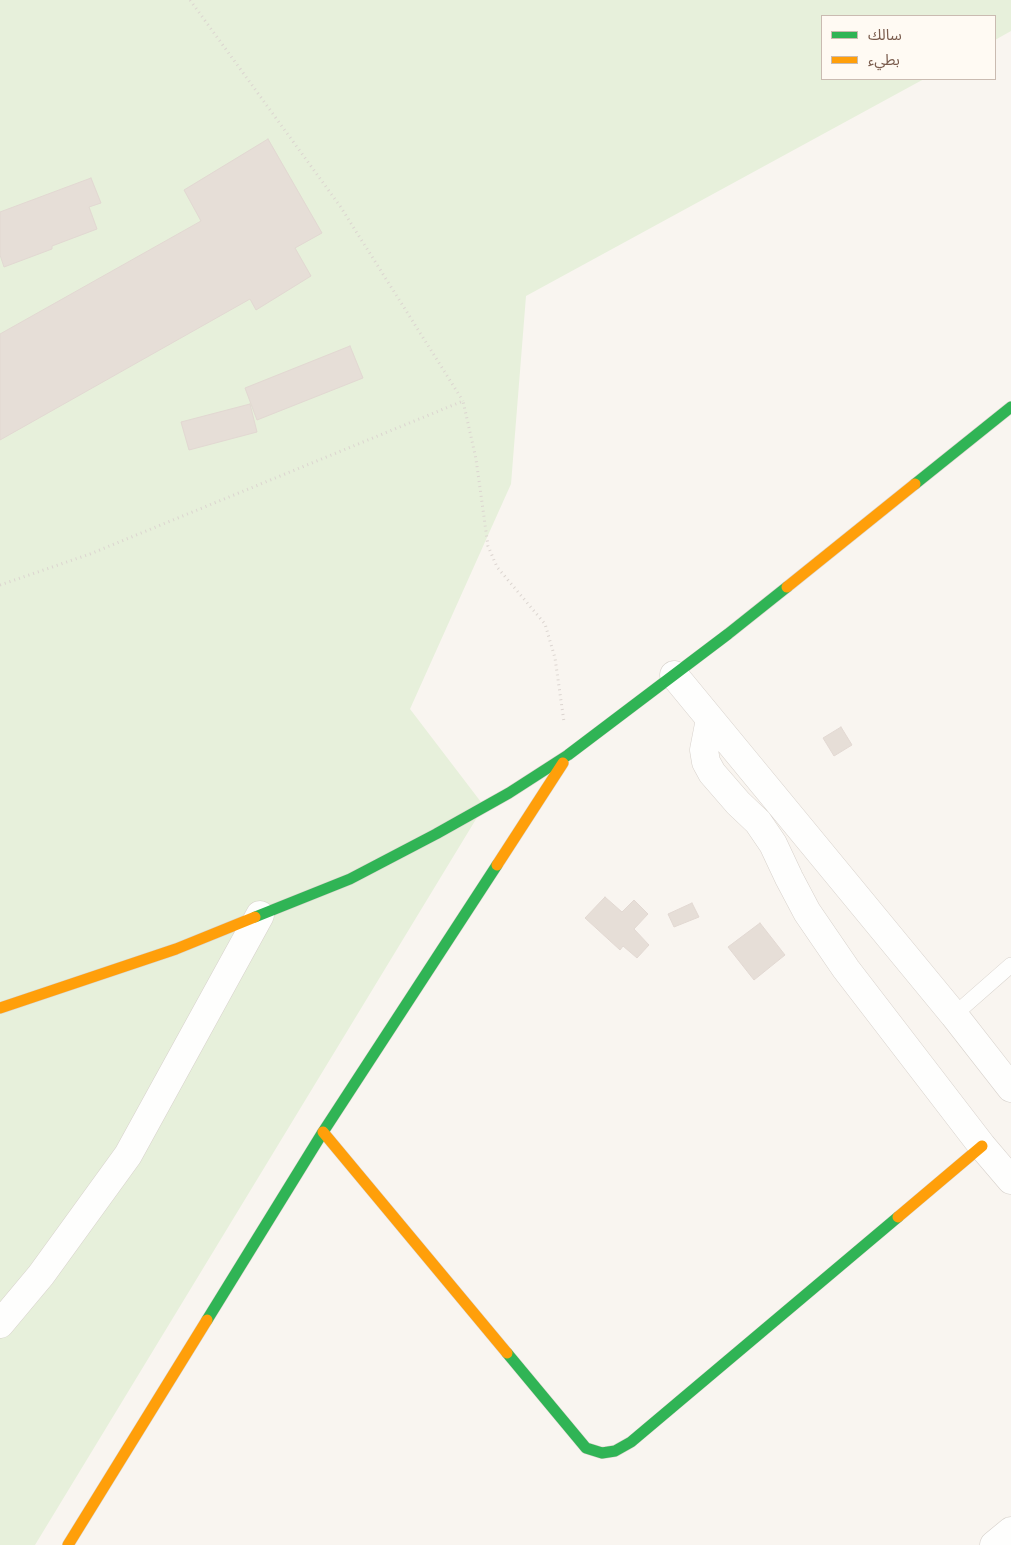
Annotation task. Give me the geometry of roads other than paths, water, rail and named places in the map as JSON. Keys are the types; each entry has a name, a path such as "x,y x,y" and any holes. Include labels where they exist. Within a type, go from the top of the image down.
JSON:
{"street":[{"path":"0,1008 176,949 350,879 501,797 568,755 736,628 1011,407"},
{"path":"674,675 954,1015 1011,1088"},
{"path":"710,719 704,750 706,762 712,773 738,803 758,822 773,844 807,912 846,969 982,1146 1011,1180"},
{"path":"68,1545 323,1132 568,755"},
{"path":"0,1324 41,1275 128,1155 260,915"},
{"path":"323,1132 586,1448 602,1453 616,1451 631,1442 982,1146"},
{"path":"994,1545 1011,1531"}],"lane":[{"path":"954,1015 1011,965"}]}
